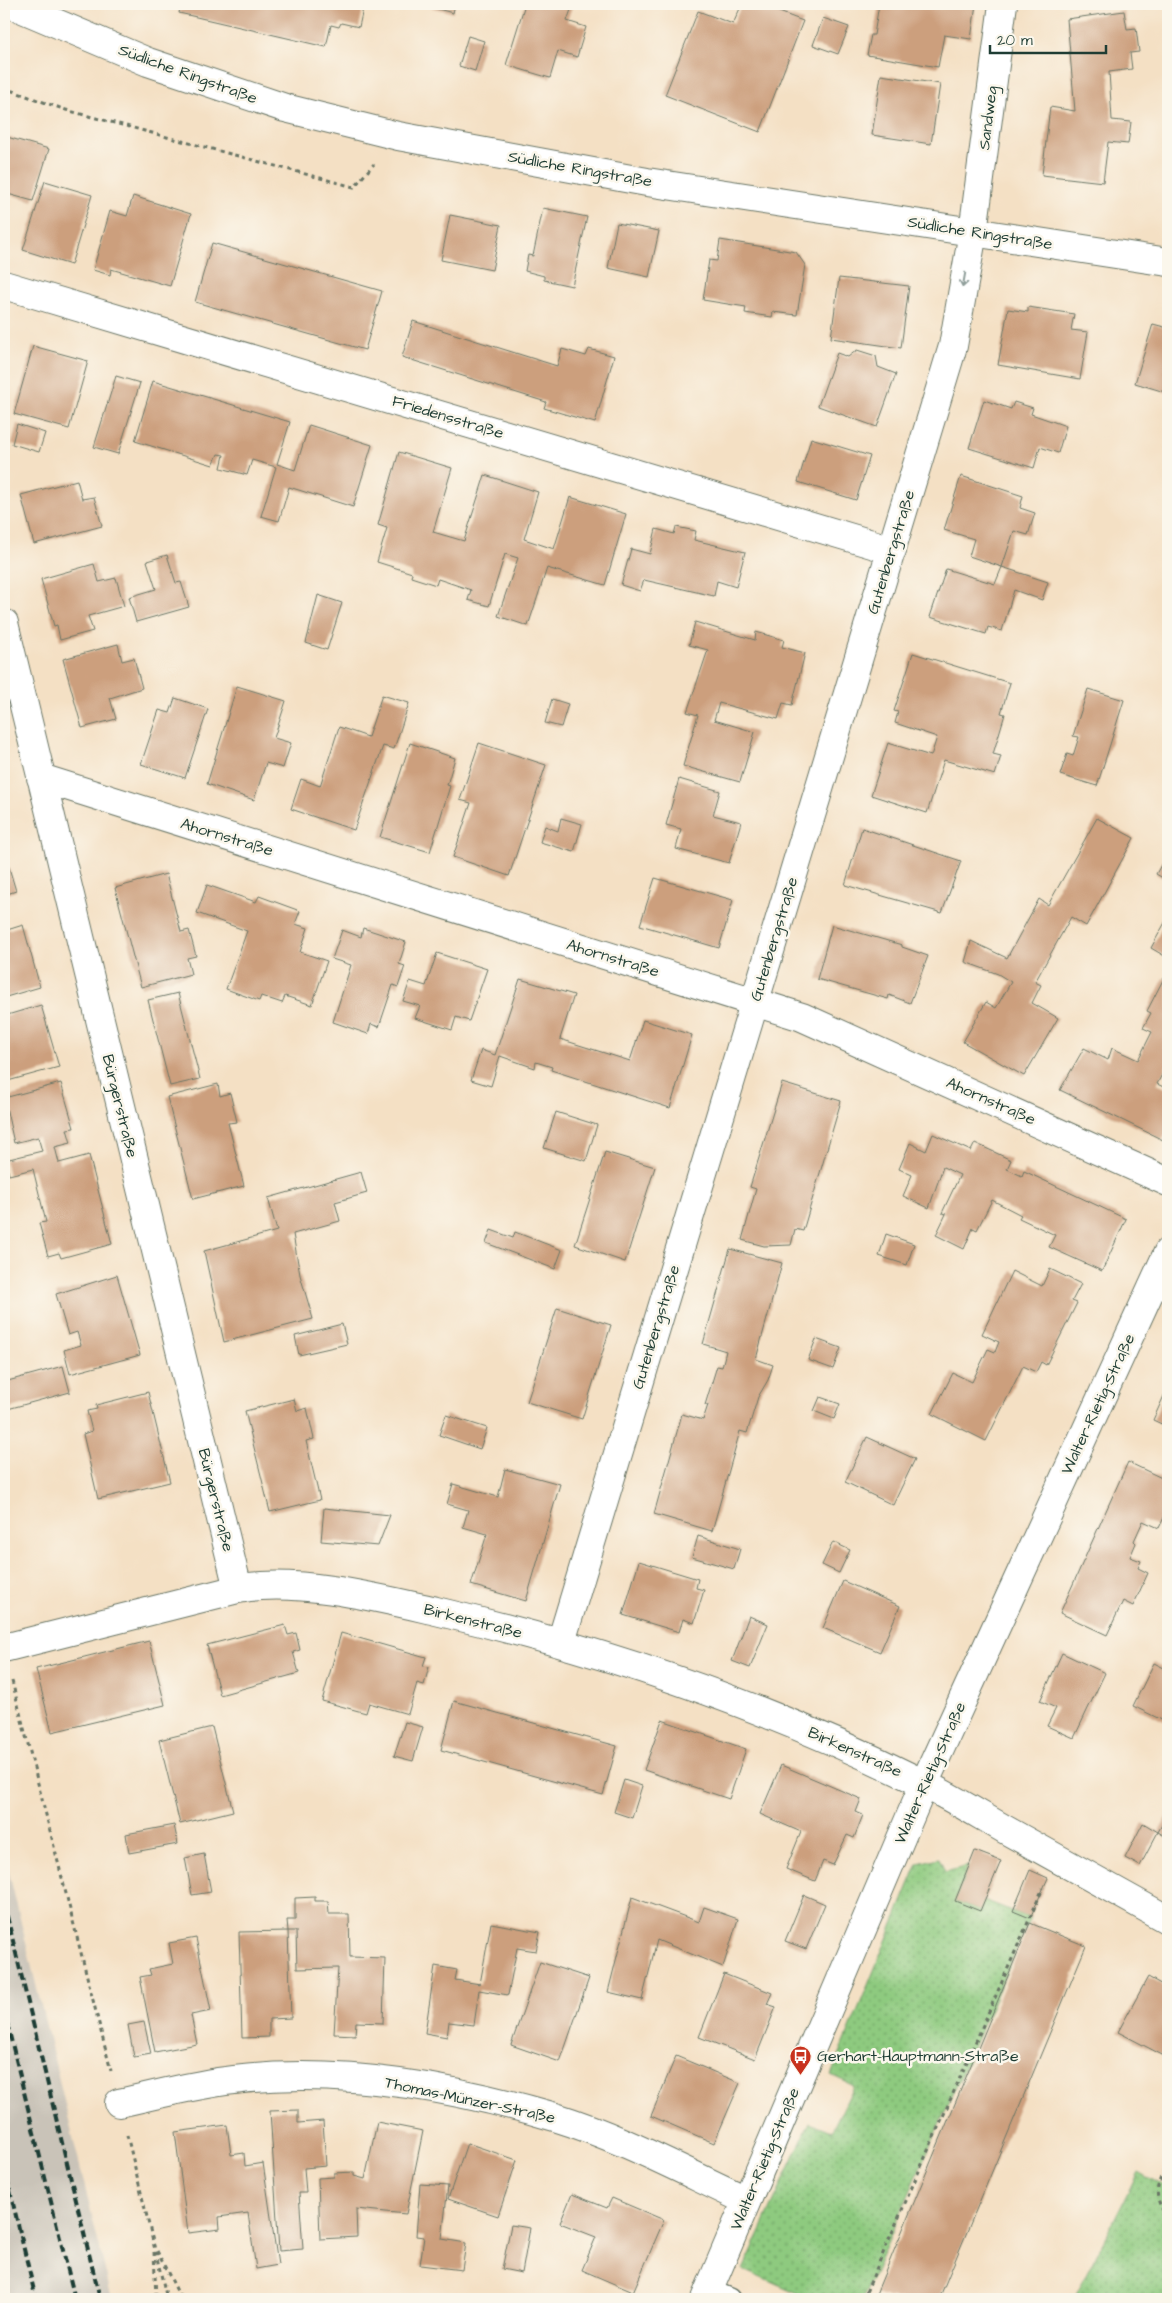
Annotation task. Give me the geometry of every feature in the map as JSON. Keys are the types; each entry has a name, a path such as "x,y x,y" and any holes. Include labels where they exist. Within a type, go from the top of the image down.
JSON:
{"street":[{"name":"Südliche Ringstraße","path":"11,4 148,62 285,108 398,136 646,182 1168,262"},
{"name":"Sandweg","path":"973,232 1002,4"},
{"name":"Gutenbergstraße","path":"560,1642 953,346 973,232"},
{"name":"Friedensstraße","path":"4,284 892,550"},
{"name":"Bürgerstraße","path":"4,623 238,1589"},
{"name":"Ahornstraße","path":"41,778 802,1016 1168,1182"},
{"name":"Walter-Rietig-Straße","path":"715,2296 746,2200 924,1784 1168,1252"},
{"name":"Birkenstraße","path":"4,1648 238,1589 268,1584 379,1598 560,1642 686,1684 824,1737 924,1784"},
{"path":"924,1784 1168,1920"},
{"name":"Thomas-Münzer-Straße","path":"119,2103 233,2080 283,2076 325,2075 404,2083 556,2118 618,2142 746,2200"}],"path":[{"path":"4,88 66,110 354,187 398,136"},
{"path":"4,1648 167,2299"},
{"path":"863,2299 1057,1858"},
{"path":"1168,2163 1158,2183 1156,2193 1168,2217"},
{"path":"154,2244 156,2299"},
{"path":"154,2244 181,2299"}],"shaded area":[{"path":"4,1852 112,2299 10,2299 4,2272"}],"green space":[{"path":"939,1858 945,1872 968,1866 955,1901 980,1911 984,1900 1030,1918 863,2299 809,2299 743,2270 810,2122 832,2131 854,2086 831,2075 918,1863"},
{"path":"1138,2172 1168,2189 1168,2299 1074,2299"}],"building":[{"path":"181,4 364,4 359,27 341,23 339,27 331,25 326,47 179,13"},
{"path":"419,4 455,4 453,13"},
{"path":"525,4 573,4 567,21 586,27 577,57 558,51 550,78 506,65"},
{"path":"742,4 758,4 803,21 760,132 665,95 698,11 733,24"},
{"path":"879,4 976,4 971,39 944,35 938,67 867,55 871,35 874,35"},
{"path":"1124,11 1127,29 1136,28 1139,52 1130,53 1132,69 1109,72 1112,120 1131,122 1128,144 1108,142 1103,182 1042,175 1050,107 1075,111 1067,19"},
{"path":"823,18 849,27 838,54 813,45"},
{"path":"468,36 484,41 475,71 459,66"},
{"path":"881,75 940,84 931,144 872,135"},
{"path":"7,137 49,149 33,201 4,193 4,149"},
{"path":"45,181 92,195 71,265 23,250"},
{"path":"133,196 191,214 170,286 111,269 110,275 93,270 110,211 127,216"},
{"path":"543,208 587,217 572,286 544,280 544,276 525,271 528,255 533,256"},
{"path":"450,215 501,225 492,270 441,260"},
{"path":"617,223 659,231 649,277 608,268"},
{"path":"720,240 796,252 805,265 797,315 773,312 772,317 745,313 746,307 703,300 709,260 717,261"},
{"path":"212,243 382,291 365,350 195,302"},
{"path":"839,278 909,286 901,348 831,338"},
{"path":"1028,307 1074,314 1071,330 1088,332 1080,379 998,365 1008,309 1028,312"},
{"path":"413,321 557,366 562,349 586,356 589,349 614,356 595,423 544,408 546,402 402,357"},
{"path":"1153,324 1168,328 1168,393 1135,383"},
{"path":"33,346 88,361 69,429 14,414"},
{"path":"857,350 876,356 878,367 896,374 877,427 818,406 837,353 848,357"},
{"path":"116,376 140,383 118,454 94,447"},
{"path":"153,381 290,422 277,464 295,470 309,425 372,445 353,507 289,487 279,521 261,516 276,467 252,460 247,475 221,468 224,455 218,454 213,465 135,441"},
{"path":"984,400 1011,409 1014,402 1033,408 1031,414 1066,426 1058,453 1040,447 1034,468 969,448"},
{"path":"17,424 45,433 39,452 12,444"},
{"path":"811,438 870,456 856,500 798,482"},
{"path":"399,452 452,468 433,532 464,541 485,475 538,492 524,539 554,549 570,497 626,514 605,585 547,568 528,626 498,616 518,558 505,554 489,606 468,600 471,590 438,579 436,585 411,577 412,573 377,562 387,528 378,525"},
{"path":"961,476 1023,496 1020,508 1035,513 1028,535 1014,531 1002,567 969,556 974,539 944,530"},
{"path":"77,480 82,499 94,497 102,526 34,544 21,495"},
{"path":"676,527 696,531 694,540 745,552 736,587 717,581 714,596 644,580 640,591 621,585 631,549 650,554 656,529 674,534"},
{"path":"167,555 176,583 181,582 189,607 136,622 129,597 156,589 147,561"},
{"path":"94,564 99,582 116,578 124,606 88,616 93,631 60,640 57,625 54,626 41,579"},
{"path":"1002,567 1048,582 1042,600 1014,590 1002,631 988,627 986,634 930,617 946,569 995,584"},
{"path":"318,595 342,603 327,650 306,643"},
{"path":"695,622 755,640 756,632 784,640 782,647 805,653 792,705 783,703 778,719 719,703 714,720 755,732 740,782 683,766 698,715 687,712 708,650 689,645"},
{"path":"118,644 122,661 134,658 142,688 110,698 116,719 82,728 63,659"},
{"path":"913,653 1010,683 1001,713 1005,714 993,754 1001,756 995,775 944,760 927,813 871,795 888,743 931,756 937,737 895,723 898,712 894,711"},
{"path":"237,686 286,701 274,738 291,743 283,768 266,763 254,800 207,784"},
{"path":"1088,689 1124,700 1097,786 1060,775 1067,754 1073,756 1079,737 1073,736"},
{"path":"382,695 409,703 394,749 383,746 354,830 291,809 301,779 320,786 339,727 368,737"},
{"path":"175,698 208,709 185,778 141,764 159,710 170,713"},
{"path":"552,699 568,704 561,727 545,723"},
{"path":"410,743 455,758 447,785 450,786 430,852 380,837"},
{"path":"479,743 546,765 509,876 453,857 471,803 460,800"},
{"path":"679,779 720,791 713,815 741,822 729,863 676,849 681,829 666,825"},
{"path":"561,818 582,824 574,852 540,842 545,826 558,831"},
{"path":"1097,818 1134,838 1086,926 1071,917 1035,982 1041,985 1032,1003 1058,1018 1024,1076 963,1042 986,1002 996,1008 1011,982 998,974 965,962 971,941 1007,958 1039,899 1048,905"},
{"path":"862,828 961,861 942,913 845,885"},
{"path":"4,851 16,891 4,895"},
{"path":"1168,852 1168,881 1156,874"},
{"path":"166,874 181,932 189,930 196,956 187,958 191,974 141,987 115,888"},
{"path":"655,878 733,900 719,948 640,925"},
{"path":"207,885 256,902 259,896 300,911 295,924 308,928 300,952 327,961 312,1005 285,996 282,1003 261,996 259,1001 226,989 247,931 197,913"},
{"path":"1168,917 1168,958 1151,948"},
{"path":"23,925 40,987 6,997 4,990 4,931"},
{"path":"832,925 902,945 902,947 928,956 910,1003 889,995 888,999 817,979"},
{"path":"363,928 406,942 399,964 405,966 398,987 393,985 379,1027 371,1024 368,1034 333,1022 351,965 332,959 342,930 361,937"},
{"path":"437,953 487,969 469,1021 456,1017 452,1030 415,1018 420,1006 403,1001 410,981 426,986"},
{"path":"1164,978 1168,981 1168,1063 1157,1084 1168,1089 1168,1128 1163,1140 1060,1090 1084,1048 1108,1060 1112,1048 1138,1060 1152,1032 1143,1028 1151,1013 1147,1011"},
{"path":"520,979 574,995 560,1039 630,1061 643,1020 692,1035 670,1108 551,1070 552,1067 536,1062 535,1068 500,1056 491,1086 471,1080 481,1050 495,1055"},
{"path":"178,993 200,1079 170,1086 148,1000"},
{"path":"41,1005 59,1067 4,1082 4,1016"},
{"path":"61,1083 74,1128 67,1129 71,1143 55,1147 59,1163 89,1155 112,1244 61,1258 59,1253 48,1256 39,1223 46,1222 33,1169 9,1175 5,1160 42,1151 38,1137 14,1143 4,1098"},
{"path":"782,1083 841,1101 803,1231 795,1229 791,1245 764,1246 742,1240 756,1189 750,1187"},
{"path":"218,1084 220,1096 230,1093 237,1122 228,1123 244,1186 193,1199 167,1097"},
{"path":"556,1112 597,1125 586,1161 544,1148"},
{"path":"933,1134 971,1151 975,1143 1011,1160 1007,1169 1022,1176 1024,1171 1126,1219 1102,1271 1049,1247 1055,1235 1019,1218 1021,1215 992,1200 977,1230 973,1228 964,1249 936,1235 946,1214 942,1213 960,1175 943,1167 929,1208 903,1196 912,1175 899,1169 910,1143 926,1151"},
{"path":"605,1152 655,1167 625,1262 575,1245"},
{"path":"361,1172 367,1193 335,1202 340,1221 293,1234 300,1275 313,1319 224,1342 204,1251 277,1231 268,1198"},
{"path":"491,1230 513,1238 515,1232 562,1250 555,1269 486,1243"},
{"path":"886,1234 914,1244 907,1265 879,1256"},
{"path":"730,1249 782,1263 756,1359 773,1365 768,1380 758,1397 747,1433 740,1431 712,1531 654,1514 682,1414 703,1420 708,1405 705,1405 717,1366 722,1367 726,1351 703,1344"},
{"path":"1050,1269 1081,1284 1072,1301 1077,1303 1046,1365 1041,1362 1036,1372 1023,1366 986,1441 932,1414 953,1373 972,1382 988,1349 995,1352 999,1342 982,1334 1012,1271 1042,1286"},
{"path":"117,1275 140,1355 70,1374 64,1350 81,1345 77,1332 68,1335 56,1294"},
{"path":"557,1308 611,1325 582,1419 527,1402"},
{"path":"342,1324 347,1344 299,1355 295,1336"},
{"path":"816,1339 841,1348 833,1369 808,1360"},
{"path":"63,1366 70,1392 4,1410 4,1382"},
{"path":"1168,1387 1168,1427 1153,1420"},
{"path":"148,1392 170,1482 98,1499 83,1434 92,1431 87,1411 97,1409 96,1405"},
{"path":"820,1397 840,1404 834,1419 814,1411"},
{"path":"294,1399 297,1411 307,1408 314,1439 306,1441 320,1500 270,1512 245,1411"},
{"path":"446,1415 487,1428 480,1449 439,1435"},
{"path":"867,1437 915,1459 893,1505 845,1482"},
{"path":"1128,1462 1168,1481 1168,1509 1159,1528 1143,1521 1134,1541 1136,1543 1130,1557 1141,1561 1138,1568 1148,1573 1133,1606 1123,1601 1107,1635 1060,1613"},
{"path":"505,1469 560,1484 526,1601 471,1585 487,1534 463,1527 468,1510 447,1504 453,1484 498,1497"},
{"path":"324,1508 390,1515 378,1546 321,1541"},
{"path":"698,1536 740,1549 734,1569 692,1557"},
{"path":"833,1542 850,1550 839,1573 822,1565"},
{"path":"639,1561 698,1579 696,1588 704,1590 694,1623 683,1619 679,1632 623,1615"},
{"path":"843,1581 900,1606 880,1652 823,1628"},
{"path":"749,1616 768,1624 750,1668 732,1661"},
{"path":"285,1625 288,1635 296,1633 300,1650 293,1652 299,1673 220,1695 207,1645"},
{"path":"341,1633 426,1657 423,1666 429,1667 424,1685 417,1683 408,1714 369,1703 366,1713 322,1701"},
{"path":"149,1641 165,1705 52,1732 36,1669"},
{"path":"1062,1653 1105,1673 1074,1738 1047,1726 1056,1708 1040,1701"},
{"path":"1154,1663 1168,1670 1168,1723 1133,1706"},
{"path":"454,1701 617,1746 603,1795 441,1750"},
{"path":"662,1720 746,1749 729,1799 644,1770"},
{"path":"405,1722 423,1727 413,1761 394,1756"},
{"path":"212,1727 233,1811 180,1824 159,1740"},
{"path":"781,1765 861,1799 856,1812 863,1815 854,1838 847,1835 833,1865 823,1861 815,1881 786,1869 801,1832 760,1814"},
{"path":"624,1780 642,1786 632,1818 614,1812"},
{"path":"1168,1814 1168,1838 1158,1832"},
{"path":"1143,1823 1158,1832 1140,1866 1125,1858"},
{"path":"174,1825 178,1844 129,1853 126,1834"},
{"path":"975,1851 1001,1861 980,1911 955,1901"},
{"path":"204,1854 211,1892 192,1895 185,1858"},
{"path":"1030,1870 1048,1878 1030,1918 1013,1911"},
{"path":"804,1895 825,1904 806,1949 785,1941"},
{"path":"315,1897 315,1901 328,1901 329,1914 349,1914 350,1957 385,1958 383,2023 356,2022 355,2035 334,2034 338,1968 297,1969 296,1931 288,1931 287,1920 295,1920 295,1898"},
{"path":"632,1897 699,1922 704,1907 738,1919 723,1967 657,1940 642,2000 608,1992"},
{"path":"491,1923 540,1932 536,1951 517,1948 508,1995 479,1990 474,2025 449,2022 447,2037 425,2033 435,1966 457,1970 455,1980 480,1984"},
{"path":"1030,1923 1086,1946 939,2299 889,2299 876,2294"},
{"path":"288,1931 291,2018 269,2019 269,2037 242,2038 239,1932"},
{"path":"196,1938 211,2011 191,2015 197,2044 155,2052 140,1977 151,1975 149,1969 173,1964 169,1943"},
{"path":"540,1962 589,1978 560,2062 511,2045"},
{"path":"724,1974 772,1993 767,2004 776,2007 755,2059 699,2037"},
{"path":"1148,1977 1168,1988 1168,2058 1118,2032"},
{"path":"144,2022 151,2054 134,2057 128,2025"},
{"path":"676,2056 740,2083 714,2143 651,2116"},
{"path":"298,2110 298,2123 323,2121 326,2166 304,2168 306,2193 299,2193 303,2249 279,2251 270,2111"},
{"path":"377,2122 423,2131 406,2214 356,2209 357,2237 320,2239 318,2178 334,2177 334,2173 354,2172 354,2176 365,2179"},
{"path":"227,2125 231,2155 244,2153 245,2166 263,2163 278,2265 256,2269 248,2213 219,2217 220,2229 188,2233 175,2132"},
{"path":"467,2143 517,2160 498,2216 448,2199"},
{"path":"420,2184 448,2186 442,2239 466,2243 462,2270 420,2265 424,2237 416,2236"},
{"path":"572,2194 607,2208 612,2198 664,2220 633,2292 582,2270 596,2237 560,2223"},
{"path":"511,2225 530,2228 522,2273 502,2269"}],"railway":[{"path":"4,1904 100,2299"},
{"path":"4,2011 75,2299"},
{"path":"4,2166 36,2299"}],"place":[{"name":"Gerhart-Hauptmann-Straße","path":"801,2075"}]}
